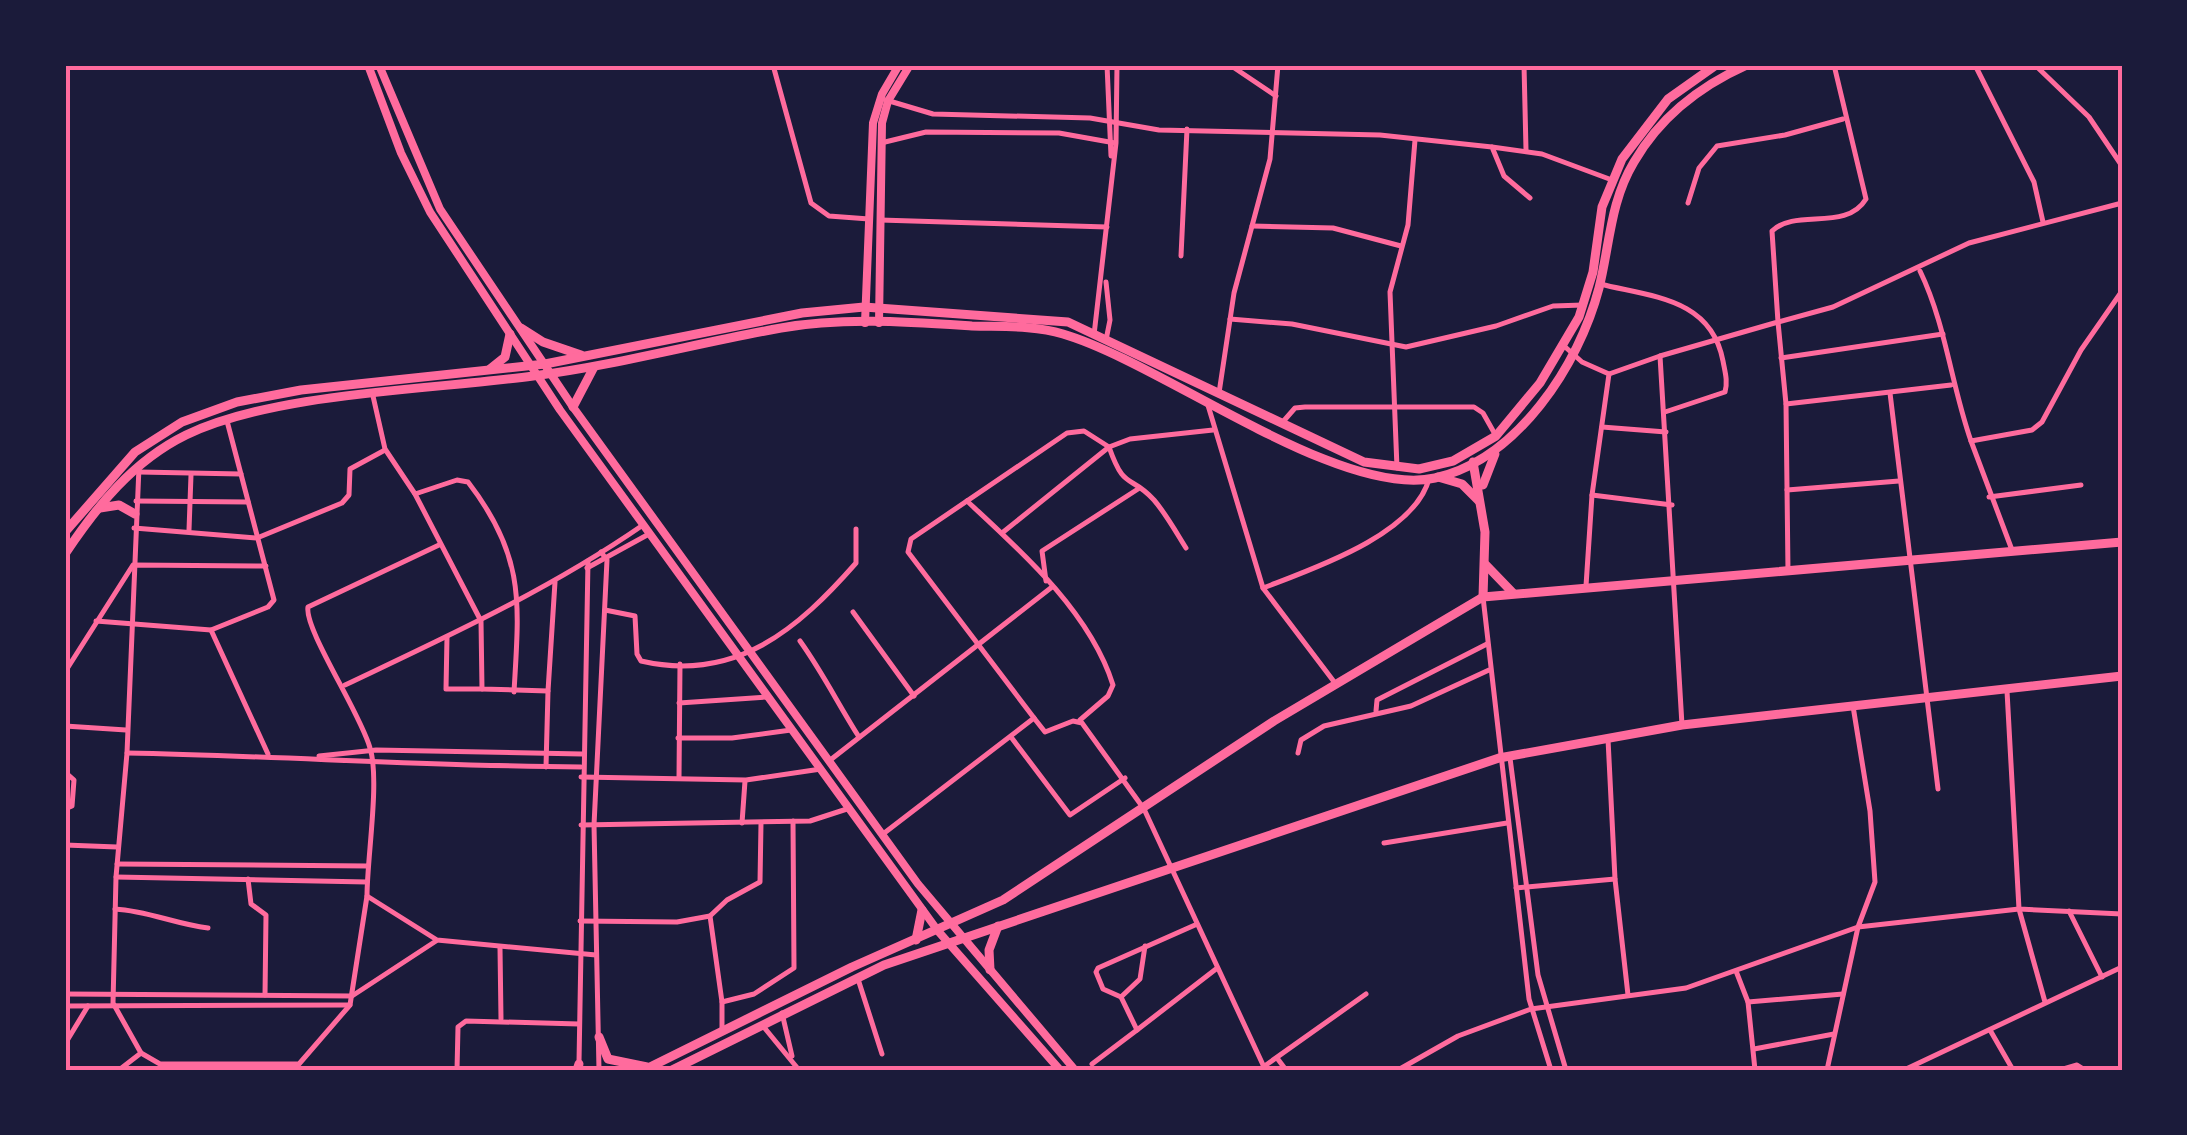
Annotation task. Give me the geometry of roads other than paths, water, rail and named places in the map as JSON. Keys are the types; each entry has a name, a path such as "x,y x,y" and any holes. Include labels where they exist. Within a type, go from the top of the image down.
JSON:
{"main road":[{"path":"368,65 378,71 440,208 573,407 829,762 922,910 1060,1070"},
{"path":"880,323 873,123 899,65"},
{"path":"865,323 884,100 910,65"},
{"path":"1568,349 1583,305 1612,180 1646,122 1686,82 1716,65"},
{"path":"1481,501 1498,441 1568,349 1600,284 1613,210 1634,161 1687,100 1740,66"},
{"path":"378,71 402,153 430,212 537,376 820,770 850,808 883,834 961,938 1075,1070"},
{"path":"430,212 440,208"},
{"path":"521,328 591,362 802,313 880,308 1068,322 1107,336 1364,462 1419,468 1467,460"},
{"path":"65,532 135,452 182,422 237,402 302,390 530,365 548,369 725,342 782,328 865,323 1045,330 1090,346 1364,474 1434,478 1462,484 1481,501"},
{"path":"722,330 725,342"},
{"path":"488,370 504,357 510,334"},
{"path":"573,407 591,362"},
{"path":"65,554 97,509 139,468 186,435 226,420 305,403 537,376 548,369"},
{"path":"1434,478 1498,441"},
{"path":"1467,460 1481,501 1486,565 1483,597"},
{"path":"97,509 119,504 135,514"},
{"path":"599,1036 608,1058 647,1068 722,1028 1004,900 1335,684 1483,597 2122,542"},
{"path":"1486,565 1515,594"},
{"path":"672,1070 857,976 947,942 1504,757 1682,725 2122,676"},
{"path":"1004,900 1012,921"},
{"path":"916,940 922,910"},
{"path":"990,970 988,950 998,926"}],"street":[{"path":"773,65 811,203 830,216 1107,227"},
{"path":"1107,65 1107,143 1111,158"},
{"path":"1090,346 1104,274 1111,158 1116,143 1117,65"},
{"path":"1230,65 1276,96"},
{"path":"1219,393 1230,319 1273,130 1278,65"},
{"path":"1524,65 1526,150"},
{"path":"1788,571 1786,404 1772,231 1784,222 1843,216 1860,209 1866,199 1866,185 1843,118 1834,65"},
{"path":"1975,65 2027,166 2043,222"},
{"path":"2034,65 2090,117 2122,166"},
{"path":"884,100 933,114 1108,121 1145,129 1273,130 1526,150 1612,180"},
{"path":"1688,203 1699,168 1717,146 1785,135 1843,118"},
{"path":"1180,256 1188,129"},
{"path":"881,143 926,132 1059,133 1116,143"},
{"path":"1396,468 1390,292 1408,225 1415,140"},
{"path":"1492,147 1504,176 1530,198"},
{"path":"1609,374 1718,338 1833,307 1969,244 2043,222 2098,213 2122,203"},
{"path":"1252,226 1334,228 1402,246"},
{"path":"1919,270 1944,334 1952,385 1988,497 2014,554"},
{"path":"1101,351 1107,336 1110,302 1104,274"},
{"path":"1600,284 1688,308 1718,338 1728,383 1725,392 1665,412"},
{"path":"1970,440 2032,430 2042,422 2081,350 2122,290"},
{"path":"1230,319 1330,330 1389,347 1423,346 1554,306 1583,305"},
{"path":"1781,358 1944,334"},
{"path":"1568,349 1609,374"},
{"path":"1660,356 1672,505 1682,725"},
{"path":"1586,589 1592,496 1609,374"},
{"path":"1786,404 1952,385"},
{"path":"1890,393 1938,789"},
{"path":"374,396 385,450 415,494 480,621 482,689"},
{"path":"1206,399 1263,588 1335,684"},
{"path":"1281,424 1295,408 1474,406 1483,412 1498,441"},
{"path":"96,622 212,630 268,607 275,592 226,420"},
{"path":"1602,428 1666,432"},
{"path":"1002,533 1109,447 1130,439 1214,430"},
{"path":"967,500 1049,584 1080,623 1113,685 1108,696 1078,721 1051,733 1034,718 977,645 907,546 910,538 1067,432 1084,431 1109,447 1127,484 1139,488 1158,505 1186,548"},
{"path":"134,528 257,538 342,503 349,495 350,468 385,450"},
{"path":"240,474 191,475 139,468 127,753 116,877 113,1003 150,1061 178,1068 299,1067 350,1005 366,896 372,751 344,685 310,630 308,607 438,544"},
{"path":"190,530 191,475"},
{"path":"1263,588 1368,541 1420,502 1434,478"},
{"path":"415,494 457,480 468,482 512,562 520,602 514,692"},
{"path":"1786,490 1898,481"},
{"path":"1988,497 2081,486"},
{"path":"1049,584 1042,550 1139,488"},
{"path":"1592,496 1672,505"},
{"path":"136,501 248,502"},
{"path":"579,1068 580,777 589,564 643,525"},
{"path":"605,610 636,616 637,654 641,661 680,664 740,658 792,626 856,563 856,529"},
{"path":"344,685 520,602 589,564 607,560 649,534"},
{"path":"600,1070 594,825 607,560 601,552"},
{"path":"133,565 266,566"},
{"path":"65,672 133,565"},
{"path":"546,766 555,582"},
{"path":"580,777 746,780 820,770 1049,584"},
{"path":"1483,597 1490,670 1544,1006 1566,1070"},
{"path":"853,612 914,696"},
{"path":"212,630 269,756"},
{"path":"447,637 446,688 548,691"},
{"path":"800,642 829,682 830,695 859,737"},
{"path":"1376,711 1377,700 1488,644"},
{"path":"680,664 680,778"},
{"path":"1298,753 1301,740 1324,726 1411,706 1490,670"},
{"path":"2007,687 2019,909 2044,1002"},
{"path":"678,702 767,697"},
{"path":"1826,1070 1858,926 1870,900 1874,860 1852,704"},
{"path":"883,834 1034,718"},
{"path":"1078,721 1125,778 1144,809 1262,1068 1366,994"},
{"path":"65,726 126,730"},
{"path":"678,738 732,738 791,730"},
{"path":"1011,738 1070,816 1125,778"},
{"path":"1608,739 1615,879 1628,995"},
{"path":"316,757 372,751 582,754"},
{"path":"127,753 316,757 372,764 581,767"},
{"path":"1504,757 1507,823 1532,1010 1550,1070"},
{"path":"65,772 74,780 75,794 72,806 65,810"},
{"path":"742,823 746,780"},
{"path":"581,824 792,821 820,819 850,808"},
{"path":"722,1002 754,994 794,968 792,821"},
{"path":"580,921 677,922 710,916 727,900 760,882 762,822"},
{"path":"1384,843 1507,823"},
{"path":"65,845 118,847"},
{"path":"117,864 368,866"},
{"path":"116,877 366,882"},
{"path":"1516,888 1615,879"},
{"path":"248,880 250,904 266,915 265,995"},
{"path":"366,896 437,940 596,956"},
{"path":"115,909 148,911 172,923 208,928"},
{"path":"1398,1070 1458,1036 1544,1006 1686,988 1858,926 2019,909 2122,914"},
{"path":"2069,911 2102,977"},
{"path":"710,916 722,1028"},
{"path":"1137,1030 1121,997 1103,989 1096,972 1195,925"},
{"path":"65,994 352,996 437,940"},
{"path":"1121,997 1140,980 1145,946"},
{"path":"500,948 501,1019"},
{"path":"1904,1070 2122,967"},
{"path":"1092,1064 1216,969"},
{"path":"1736,971 1748,1002 1756,1070"},
{"path":"857,976 882,1054"},
{"path":"1748,1002 1843,994"},
{"path":"65,1006 350,1005"},
{"path":"65,1044 88,1006"},
{"path":"781,1012 799,1070"},
{"path":"457,1070 458,1027 466,1021 579,1024"},
{"path":"759,1023 793,1059"},
{"path":"1990,1030 2012,1069"},
{"path":"1754,1048 1834,1034"},
{"path":"118,1070 142,1053"},
{"path":"1277,1058 1286,1070"},
{"path":"2060,1070 2077,1065 2085,1070"}]}
